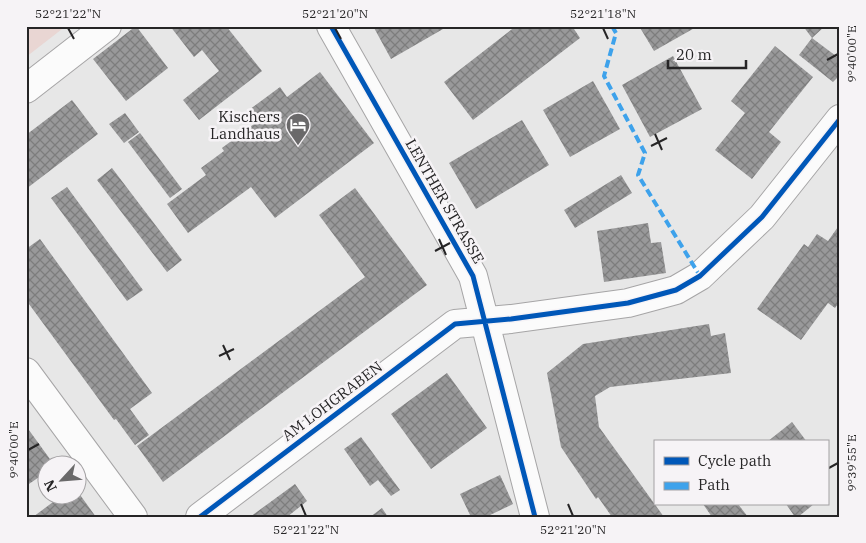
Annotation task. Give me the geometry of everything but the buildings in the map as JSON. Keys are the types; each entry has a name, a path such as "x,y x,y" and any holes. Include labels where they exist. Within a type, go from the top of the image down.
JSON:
{"street":[{"path":"26,89 107,26"},
{"name":"LENTHER STRASSE","path":"330,26 473,276 535,517"},
{"name":"AM LOHGRABEN","path":"200,517 455,324 512,319 628,303 676,290 700,276 762,217 840,119"},
{"path":"26,372 133,517"}],"shaded area":[{"path":"26,26 66,26 26,57"}],"marked path":[{"path":"612,26 616,33 604,76 645,153 638,175 700,276"}],"cycle path":[{"path":"331,26 473,276 535,517"},
{"path":"200,517 455,324 511,319 628,303 676,290 700,276 762,217 840,119"}],"place":[{"name":"Kischers Landhaus","path":"298,146"}]}
